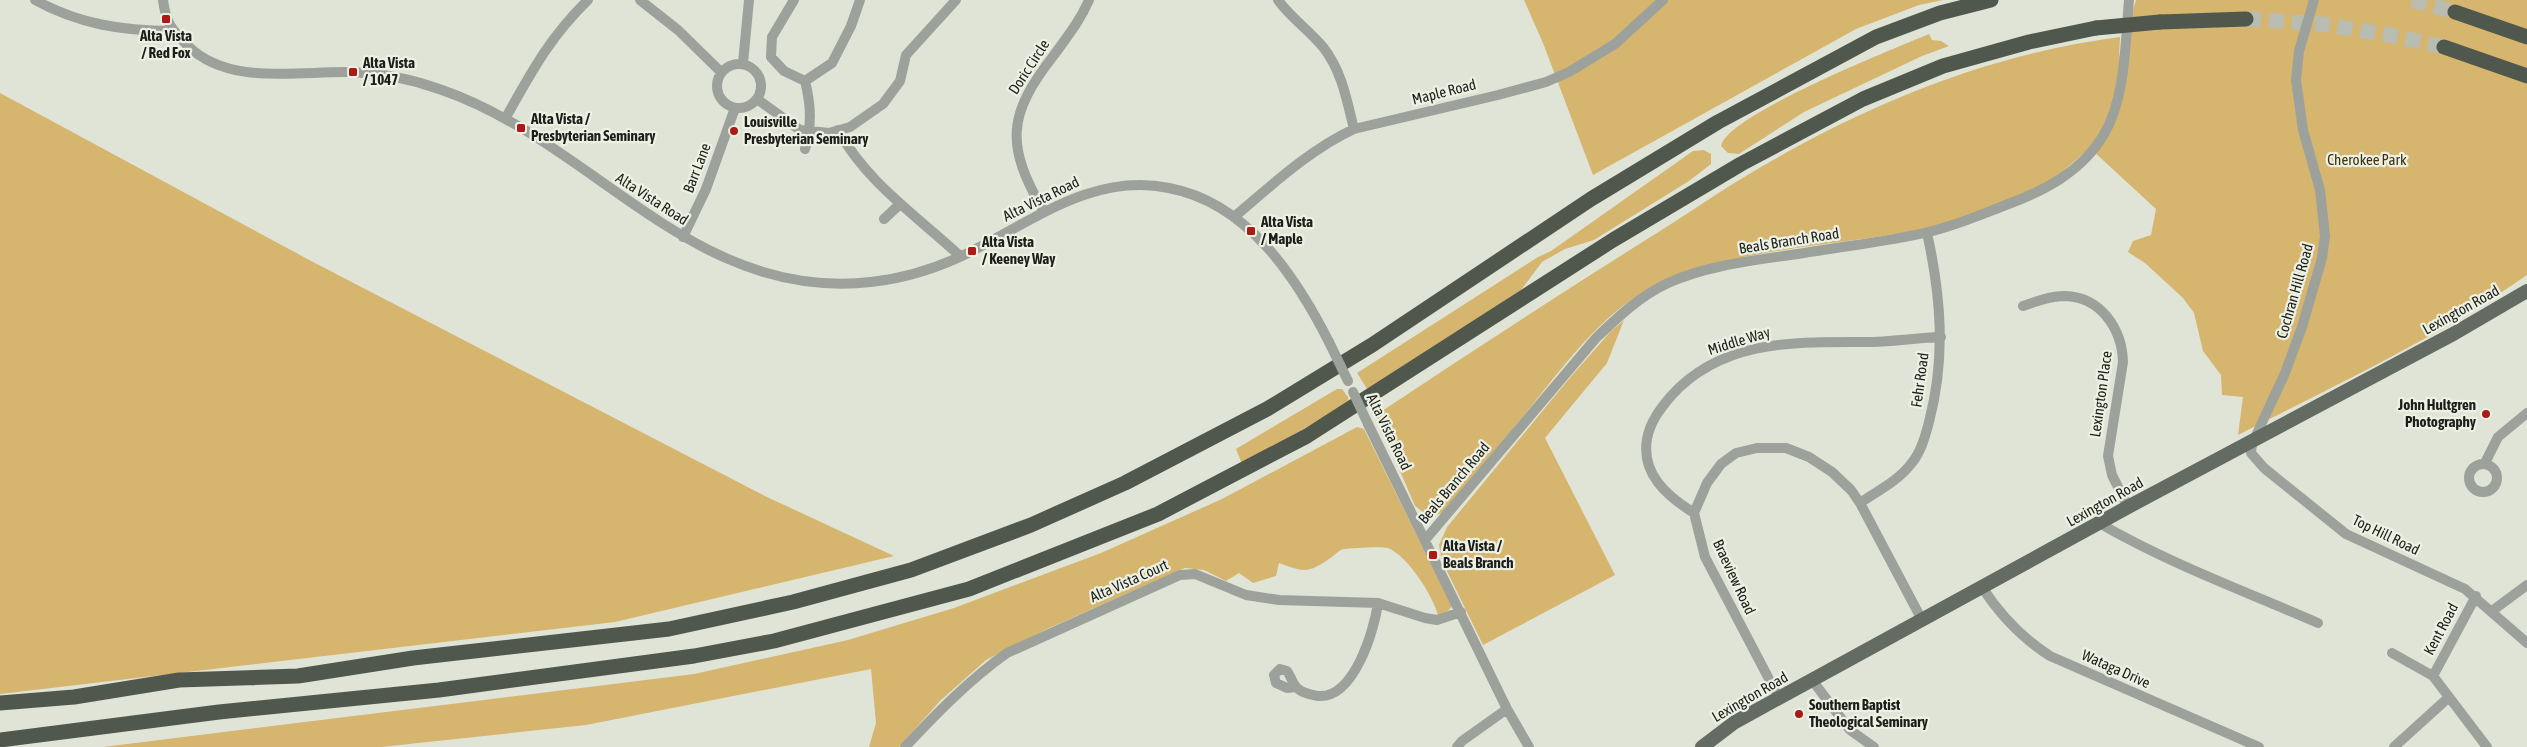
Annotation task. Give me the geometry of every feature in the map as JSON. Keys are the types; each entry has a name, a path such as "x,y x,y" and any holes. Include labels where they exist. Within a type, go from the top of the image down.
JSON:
{"highway":[{"path":"0,703 74,697 180,680 298,676 413,658 669,629 793,602 911,570 1031,525 1125,483 1267,409 1372,345 1591,200 1718,122 1876,37 1940,13 1991,0"},
{"path":"2455,12 2527,37"},
{"path":"0,740 218,712 477,685 694,656 774,641 969,589 1158,514 1307,436 1613,240 1741,164 1863,100 1943,66 2029,42 2096,28 2160,22 2246,18"},
{"path":"2444,47 2527,76"}],"main road":[{"name":"Lexington Road","path":"1702,747 1735,722 2128,507 2455,334 2527,290"}],"street":[{"path":"35,0 67,15 104,26 172,31"},
{"name":"Alta Vista Road","path":"163,0 166,19 172,31 196,54 223,67 252,72 353,72 403,78 465,98 521,128 657,222 714,254 760,272 814,283 872,282 927,270 960,256 1044,212 1096,190 1123,185 1150,185 1190,193 1220,206 1255,235 1284,268 1313,310 1507,709 1529,747"},
{"path":"505,120 545,49 564,24 588,0"},
{"path":"640,0 678,30 721,72"},
{"path":"743,63 749,0"},
{"path":"794,0 772,37 771,58 784,71 805,81"},
{"path":"805,81 832,63 851,26 860,0"},
{"path":"757,99 800,130 829,133 850,127 883,104 900,81 906,55 956,0"},
{"name":"Doric Circle","path":"1044,212 1020,164 1016,135 1018,116 1030,88 1079,22 1089,0"},
{"path":"1278,0 1323,48 1332,62 1347,98 1354,129"},
{"name":"Maple Road","path":"1234,217 1308,156 1333,139 1354,129 1498,95 1546,82 1570,72 1615,44 1663,0"},
{"name":"Beals Branch Road","path":"1425,540 1596,338 1624,312 1648,294 1668,283 1714,269 1927,233 1955,225 2026,198 2067,174 2092,150 2106,129 2117,98 2129,0"},
{"name":"Cochran Hill Road","path":"2257,438 2266,412 2285,373 2302,327 2322,258 2326,236 2320,190 2303,130 2296,80 2299,51 2314,0"},
{"path":"743,63 759,74 762,87 757,99 747,106 735,108 723,102 717,91 716,84 721,72 731,64 743,63"},
{"path":"805,81 811,105 810,131 805,149"},
{"name":"Barr Lane","path":"683,237 706,189 735,108"},
{"path":"838,130 844,142 877,183 960,256"},
{"path":"884,219 900,204"},
{"name":"Fehr Road","path":"1860,504 1906,470 1917,456 1932,411 1938,378 1941,337 1939,298 1927,233"},
{"name":"Lexington Place","path":"2024,306 2065,296 2082,300 2102,311 2118,331 2123,348 2123,362 2108,456 2112,476 2128,507"},
{"name":"Middle Way","path":"1694,513 1667,494 1653,477 1647,462 1646,444 1652,422 1664,404 1696,372 1730,356 1786,343 1893,342 1941,337"},
{"path":"2485,463 2498,437 2527,413"},
{"name":"Top Hill Road","path":"2257,438 2250,450 2254,459 2346,534 2465,589 2476,596 2527,643"},
{"path":"1694,513 1707,484 1721,464 1736,454 1757,448 1786,448 1809,456 1832,472 1851,490 1922,620"},
{"name":"Braeview Road","path":"1694,513 1705,557 1779,698"},
{"path":"2099,523 2127,539 2212,579 2318,623"},
{"name":"Alta Vista Court","path":"905,747 954,696 984,670 1007,654 1180,575 1195,574 1246,595 1279,600 1378,603 1437,620 1461,612"},
{"path":"2492,611 2527,586"},
{"name":"Wataga Drive","path":"1982,587 1990,599 2021,634 2050,656 2260,747"},
{"name":"Kent Road","path":"2433,676 2476,596"},
{"path":"1296,687 1306,693 1324,696 1336,692 1346,684 1371,634 1378,603"},
{"path":"2392,653 2433,676 2487,747"},
{"path":"1812,680 1850,730 1874,747"},
{"path":"2394,747 2448,698"},
{"path":"1457,747 1462,741 1507,709"}],"green space":[{"path":"1524,0 1943,0 1919,5 1856,29 1593,175 1543,43"},
{"name":"Cherokee Park","path":"2136,0 2527,0 2527,275 2458,320 2422,340 2238,435 2243,397 2222,395 2221,375 2203,351 2194,313 2183,298 2145,263 2128,252 2133,241 2151,235 2156,209 2092,150 2093,145 2047,182 2006,203 1961,219 1895,234 1740,258 1668,280 1636,297 1607,319 1580,346 1443,512 1429,515 1415,506 1376,415 1731,185 1815,137 1857,116 1941,81 2029,54 2074,44 2120,37 2119,58"},
{"path":"1929,34 1932,40 1941,41 1949,46 1922,56 1804,112 1739,154 1728,153 1721,146 1731,133 1752,117 1781,100"},
{"path":"0,93 313,262 767,497 894,556 615,622 0,694"},
{"path":"1704,150 1711,154 1711,164 1689,181 1594,240 1565,249 1542,262 1521,290 1369,392 1357,373 1538,257 1551,251 1693,151"},
{"path":"1624,320 1607,363 1545,438 1615,575 1483,645 1442,561 1439,545 1447,527 1568,380 1611,331"},
{"path":"1337,389 1342,389 1348,397 1349,403 1242,464 1236,449"},
{"path":"1357,427 1364,429 1452,606 1448,611 1438,615 1419,577 1404,559 1388,548 1343,549 1318,566 1307,570 1295,569 1279,563 1276,576 1253,583 1239,573 1226,581 1204,570 1185,568 1047,629 986,660 940,701 899,747 869,747 876,723 871,669 586,725 381,747 103,747 694,674 848,640 954,608 1101,553 1222,499"}],"tunnel":[{"path":"2412,0 2455,12"},
{"path":"2246,19 2322,24 2394,36 2444,47"}],"place":[{"name":"Alta Vista / Red Fox","path":"166,19"},
{"name":"Alta Vista / 1047","path":"353,72"},
{"name":"Alta Vista / Presbyterian Seminary","path":"521,128"},
{"name":"Louisville Presbyterian Seminary","path":"734,131"},
{"name":"Alta Vista / Maple","path":"1251,231"},
{"name":"Alta Vista / Keeney Way","path":"972,251"},
{"name":"John Hultgren Photography","path":"2486,414"},
{"name":"Alta Vista / Beals Branch","path":"1433,555"},
{"name":"Southern Baptist Theological Seminary","path":"1799,714"}]}
